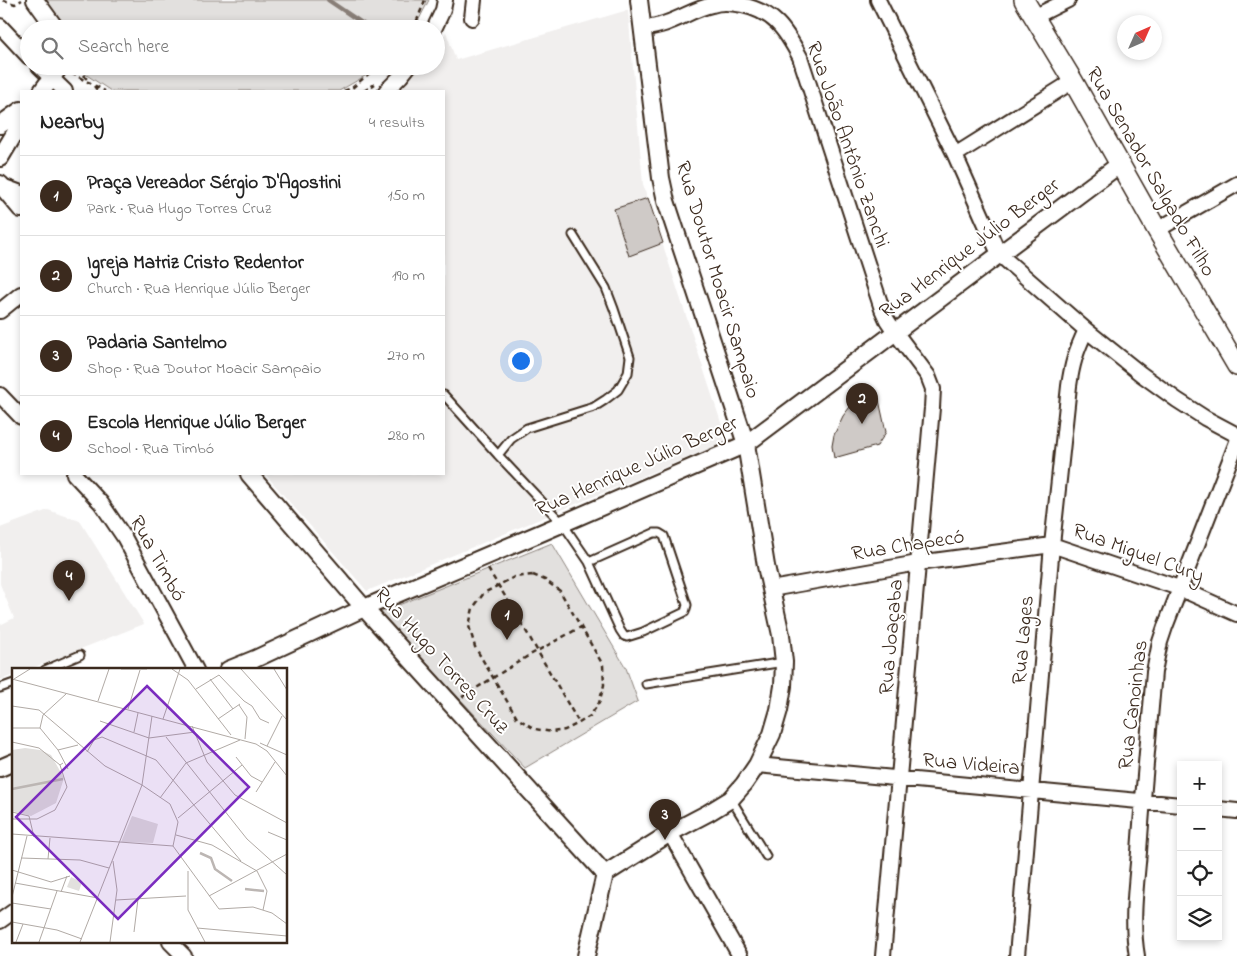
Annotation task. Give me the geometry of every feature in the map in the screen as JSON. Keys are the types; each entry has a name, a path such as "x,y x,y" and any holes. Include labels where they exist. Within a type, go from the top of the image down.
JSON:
{"main road":[{"name":"Rua Senador Salgado Filho","path":"1024,0 1073,81 1157,230 1237,366"}],"street":[{"path":"35,0 49,20"},
{"path":"438,20 445,0"},
{"path":"472,18 474,0"},
{"name":"Rua Doutor Moacir Sampaio","path":"605,874 670,833 731,799 744,784 757,765 772,734 783,686 784,662 781,635 766,566 746,444 664,194 658,160 639,0"},
{"path":"878,0 955,155 999,254 1140,374 1205,418 1237,435"},
{"path":"1034,17 1068,0"},
{"name":"Rua João Antônio Zanchi","path":"642,28 660,25 711,5 735,3 762,11 772,18 783,30 800,57 878,301 895,332"},
{"path":"0,26 20,47"},
{"path":"387,90 402,75"},
{"path":"53,76 64,90"},
{"path":"955,155 1073,81"},
{"path":"0,125 20,111"},
{"path":"0,158 20,126"},
{"name":"Rua Henrique Júlio Berger","path":"236,668 251,664 364,608 746,444 1120,164"},
{"path":"1157,230 1237,184"},
{"path":"1,185 20,193"},
{"path":"1,185 20,208"},
{"path":"0,311 20,295"},
{"name":"Rua Lages","path":"1017,956 1052,545 1072,366 1076,350 1086,330"},
{"name":"Rua Joaçaba","path":"883,956 933,389 928,376 895,332"},
{"path":"0,395 20,417"},
{"name":"Rua Canoinhas","path":"1138,956 1135,904 1142,802 1157,656 1164,627 1237,442"},
{"name":"Rua Timbó","path":"75,475 101,503 124,537 195,668"},
{"name":"Rua Hugo Torres Cruz","path":"250,475 364,608 605,874"},
{"name":"Rua Chapecó","path":"771,589 918,563 1052,545"},
{"name":"Rua Miguel Cury","path":"1052,545 1179,588 1237,614"},
{"name":"Rua Videira","path":"757,765 1177,805"},
{"path":"1222,809 1237,810"},
{"path":"670,833 740,956"},
{"path":"586,956 605,874"},
{"path":"0,921 12,912"},
{"path":"172,944 184,956"}],"lane":[{"path":"498,455 511,439 527,428 594,407 618,390 628,373 630,357 606,288 573,235"},
{"path":"445,395 563,524 589,562 624,636 628,637 643,632 685,612 687,606 664,536 659,533 654,533 589,562"},
{"path":"50,668 80,655"},
{"path":"646,684 784,662"},
{"path":"0,688 12,684"},
{"path":"731,799 766,856"}],"path":[{"path":"3,0 15,4 22,0"},
{"path":"417,20 424,0"},
{"path":"75,75 103,90"},
{"path":"85,75 97,90"},
{"path":"347,90 352,88 367,75"},
{"path":"486,565 579,724"},
{"path":"533,575 545,580 560,591 581,627 603,665 604,685 599,703 590,716 579,724 565,730 552,732 535,729 517,718 475,647 469,626 472,608 484,593 514,577 533,575"},
{"path":"451,704 537,651 581,627"}],"shaded area":[{"path":"46,0 429,0 419,20 60,20"},
{"path":"628,10 643,184 727,441 367,591 266,475 445,475 445,90 400,90 414,75 445,75 446,32 456,60"},
{"path":"87,75 366,75 341,90 109,90"},
{"path":"48,510 80,521 144,624 32,668 12,668 12,676 0,680 0,625 14,618 0,584 0,528"},
{"path":"552,543 626,668 638,701 525,768 379,613"}],"building":[{"path":"648,198 663,243 629,256 614,209"},
{"path":"877,391 886,432 877,446 834,458 832,446 834,435 843,416 853,403"}],"waterway":[{"path":"328,0 358,20"}],"place":[{"name":"Igreja Matriz Cristo Redentor","path":"862,424"},
{"name":"Escola Henrique Júlio Berger","path":"69,601"},
{"name":"Praça Vereador Sérgio D'Agostini","path":"507,640"},
{"name":"Padaria Santelmo","path":"665,840"}]}
